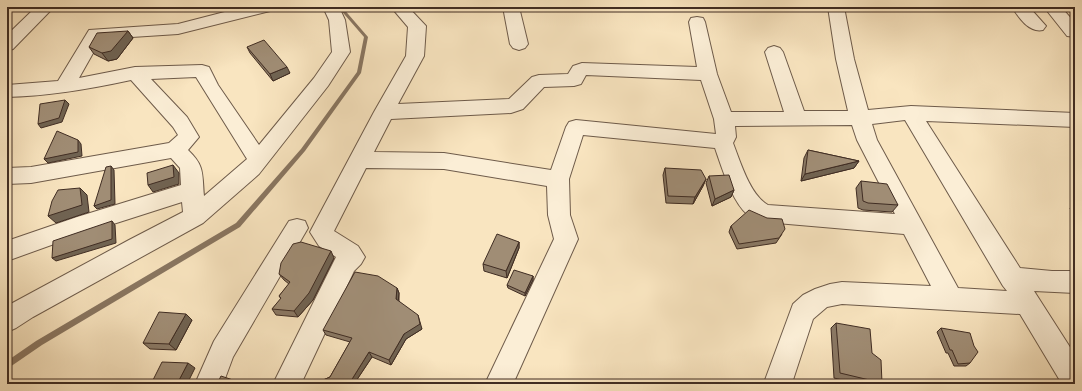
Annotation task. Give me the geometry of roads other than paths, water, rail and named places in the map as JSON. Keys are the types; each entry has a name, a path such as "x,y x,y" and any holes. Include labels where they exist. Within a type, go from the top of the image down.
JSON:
{"street":[{"path":"7,46 46,7"},
{"path":"64,87 95,34 178,29 264,7"},
{"path":"7,320 130,250 195,217 252,168 322,82 341,52 336,20 331,7"},
{"path":"287,384 345,264 353,257 324,237 322,232 384,112 415,56 417,26 399,7"},
{"path":"511,7 519,44"},
{"path":"836,7 845,59 867,140 950,298"},
{"path":"1020,7 1037,26"},
{"path":"1052,7 1074,34"},
{"path":"696,22 708,74 724,119 726,137 722,141"},
{"path":"774,52 796,118"},
{"path":"384,112 511,106 516,104 539,81 574,80 582,69 708,74"},
{"path":"7,91 34,91 135,74 202,71 210,87 258,160"},
{"path":"7,176 31,175 175,150 189,137 180,122 135,74"},
{"path":"724,119 860,118 896,113 911,113 1075,120"},
{"path":"911,113 1075,380"},
{"path":"499,384 566,239 558,215 558,179 576,127 722,141"},
{"path":"722,141 741,184 752,204 758,211 768,214 912,225"},
{"path":"175,150 190,165 195,217"},
{"path":"359,160 444,161 558,179"},
{"path":"7,251 77,226 192,190"},
{"path":"209,384 223,350 297,228"},
{"path":"1012,278 1052,282 1075,282"},
{"path":"784,383 802,312 810,304 820,298 838,292 1027,303"}],"waterway":[{"path":"7,365 39,343 238,225 303,150 359,72 366,37 340,7"}]}
